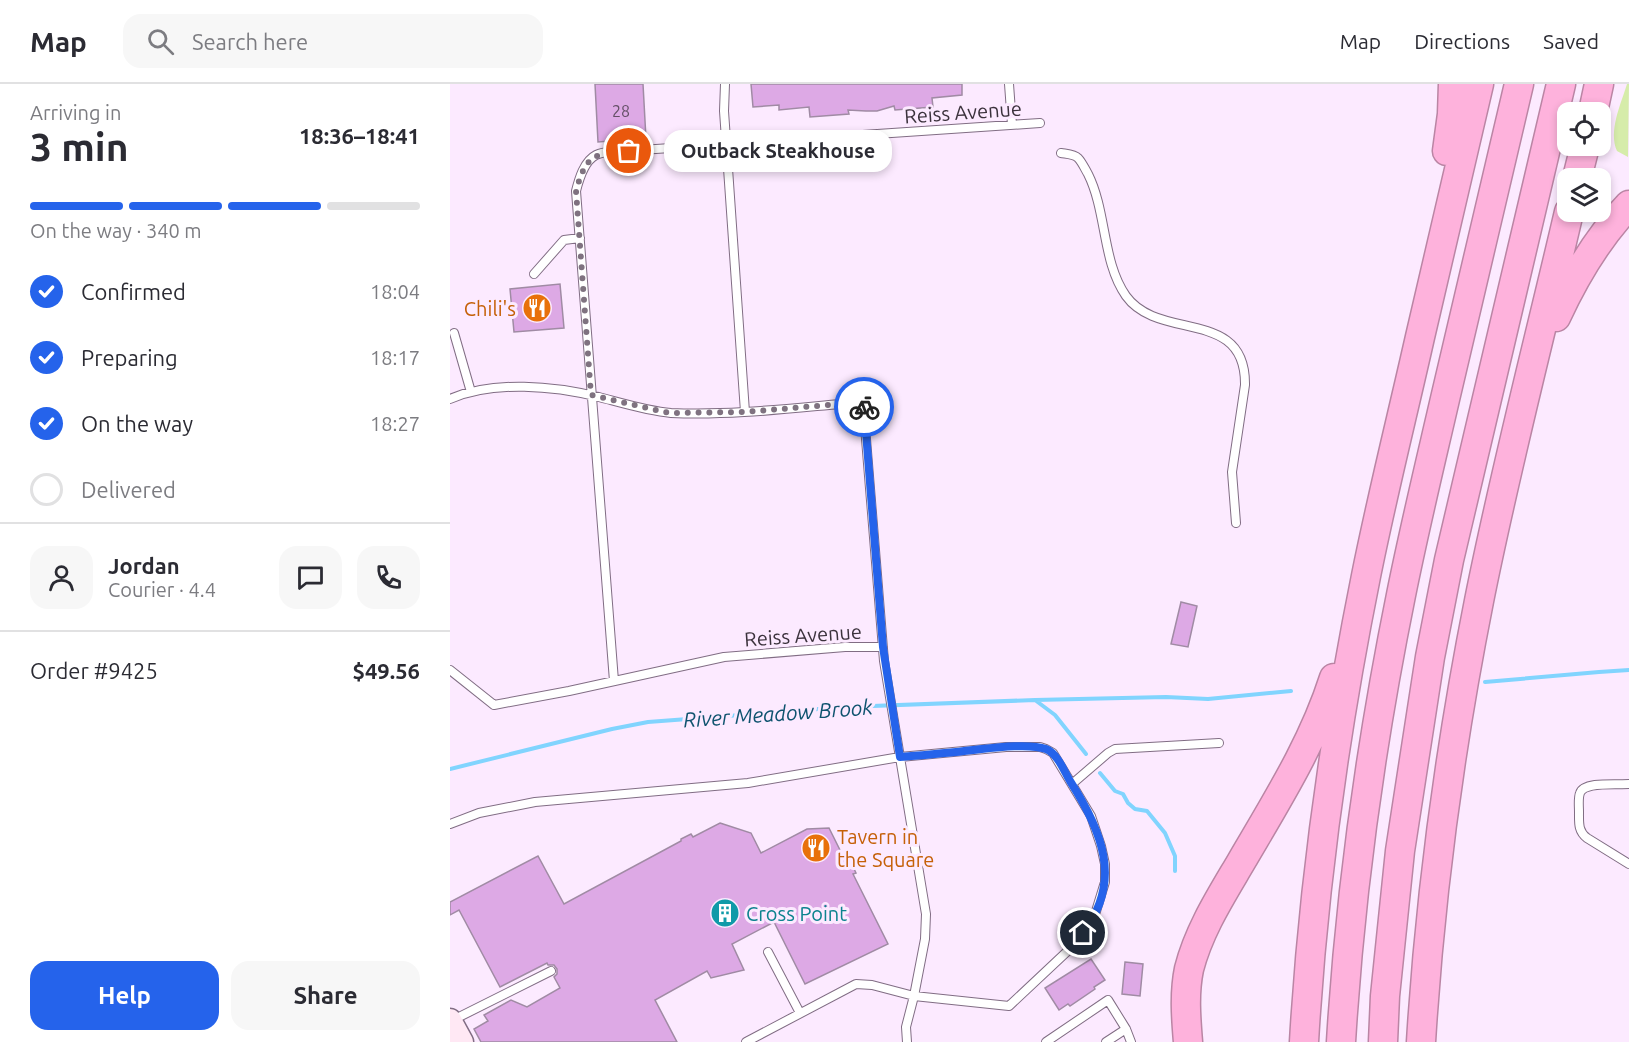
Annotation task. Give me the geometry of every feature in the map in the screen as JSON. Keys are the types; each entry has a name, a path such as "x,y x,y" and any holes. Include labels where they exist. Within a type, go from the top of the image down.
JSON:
{"highway":[{"path":"1421,336 1452,114 1452,84"},
{"path":"1304,1042 1317,882 1344,699 1366,576 1479,84"},
{"path":"1341,1042 1354,888 1366,790 1391,643 1411,547 1519,84"},
{"path":"1383,1042 1385,996 1401,841 1439,610 1561,84"},
{"path":"1595,102 1599,84"},
{"path":"1523,409 1554,322 1570,289 1602,236 1629,205"},
{"path":"1421,1042 1439,841 1461,700 1489,555 1567,222"},
{"path":"1188,1042 1186,987 1198,940 1291,776 1311,736 1332,684 1366,576"}],"main road":[{"path":"450,1021 462,1042"}],"lane":[{"path":"724,84 745,412"},
{"path":"1009,84 1012,125"},
{"name":"Reiss Avenue","path":"614,681 576,191 578,181 588,161 596,155 611,152 1040,123"},
{"path":"1061,153 1079,158 1093,186 1112,264 1120,286 1128,299 1156,317 1219,335 1236,348 1242,360 1245,385 1232,472 1236,523"},
{"path":"534,274 564,240 580,238"},
{"path":"454,333 471,392"},
{"name":"Reiss Avenue","path":"450,399 493,388 538,388 591,395 669,413 745,412 864,402 883,647 845,647 724,657 494,705 450,670"},
{"path":"883,647 926,914 925,939 906,1027 907,1042"},
{"path":"1072,784 1108,753 1115,750 1219,743"},
{"path":"450,824 478,813 535,802 748,783 900,757 1006,747 1040,747 1053,753 1091,816 1106,864 1103,892 1092,921 1074,945 1009,1006 914,996 856,984 746,1042"},
{"path":"1629,784 1591,785 1584,787 1579,795 1579,824 1584,836 1629,864"},
{"path":"768,952 800,1013"},
{"path":"450,1021 551,971"},
{"path":"1046,1042 1108,1000 1126,1029 1131,1042"},
{"path":"1106,1042 1126,1029"}],"green space":[{"path":"1627,84 1629,84 1628,157 1617,151 1614,135 1616,118"}],"building":[{"path":"595,84 643,84 646,139 598,142"},
{"path":"751,84 962,84 962,95 932,98 933,107 895,110 894,106 877,111 848,110 849,114 810,117 809,107 779,110 779,105 753,107"},
{"name":"Chili's","path":"560,284 564,328 514,332 510,289"},
{"path":"1181,602 1197,606 1188,647 1171,644"},
{"name":"Cross Point","path":"720,823 751,833 761,853 807,829 829,828 846,862 850,860 856,873 853,874 888,944 805,984 774,922 732,944 744,970 711,978 707,971 655,1000 677,1042 481,1042 474,1029 488,1021 484,1015 511,1000 527,1007 560,988 554,977 557,969 554,965 547,963 500,987 459,910 450,915 450,902 538,856 564,904 681,839 691,834 693,837"},
{"path":"1091,959 1105,980 1070,1006 1068,1004 1059,1010 1045,988"},
{"path":"1125,962 1143,964 1140,996 1122,994"}],"waterway":[{"name":"River Meadow Brook","path":"1485,682 1629,670"},
{"name":"River Meadow Brook","path":"450,769 648,722 845,707 1166,697 1208,699 1291,691"},
{"path":"1035,700 1055,715 1086,754"},
{"path":"1100,773 1115,791 1123,794 1135,809 1147,811 1165,833 1175,856 1175,871"}],"way so far":[{"path":"629,151 596,155 588,161 578,181 576,191 591,395 669,413 745,412 864,402 864,407"}],"place":[{"name":"Outback Steakhouse","path":"629,151"},
{"name":"Chili's","path":"537,308"},
{"name":"Tavern in the Square","path":"816,848"},
{"name":"Cross Point","path":"725,913"}],"route":[{"path":"864,407 884,661 900,757 1006,747 1040,747 1053,753 1087,807 1106,864 1103,892 1092,921 1083,933"}]}
